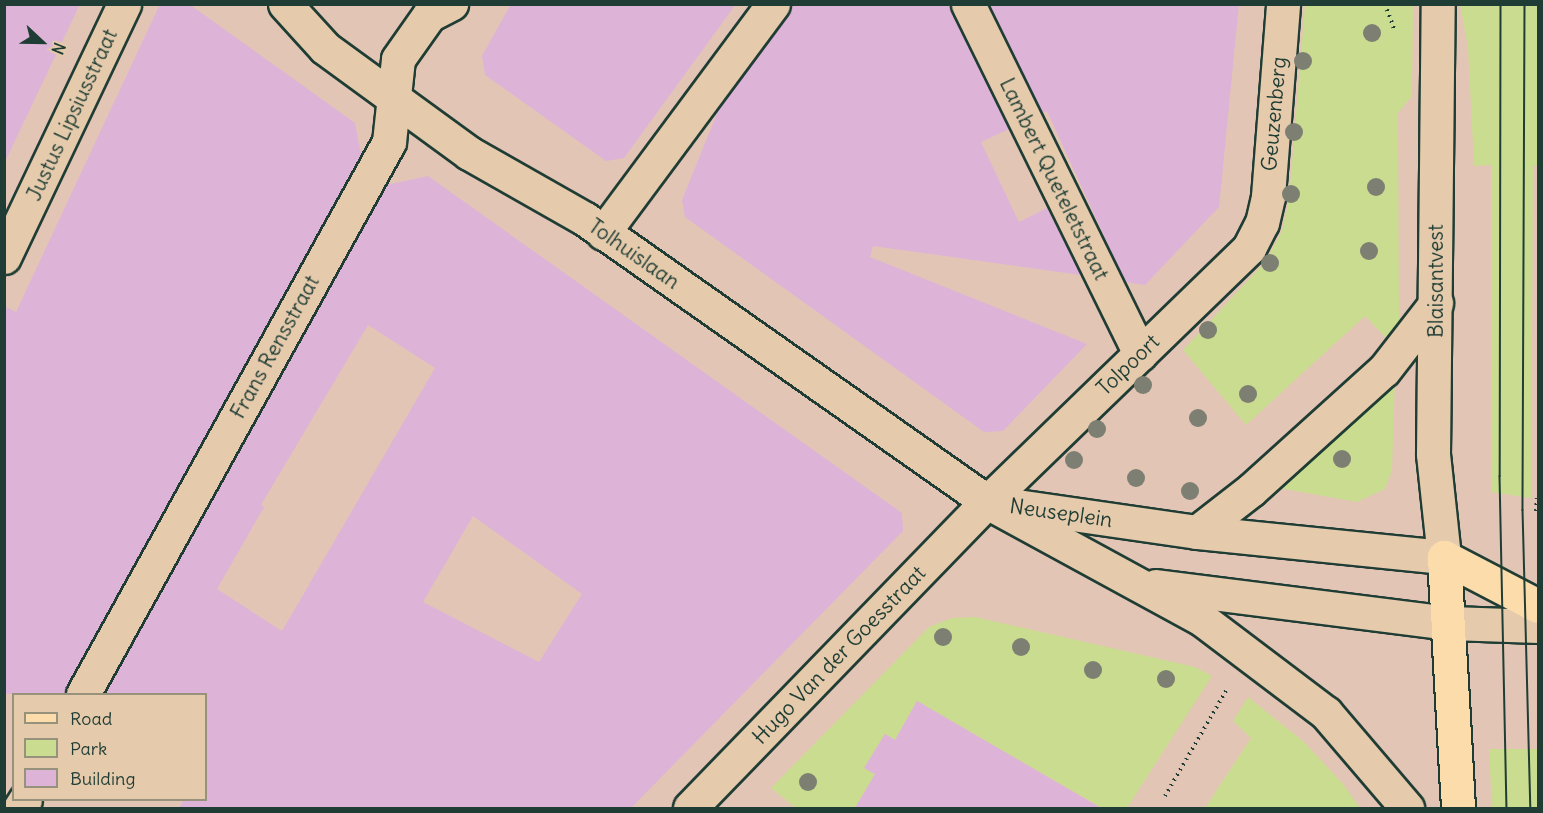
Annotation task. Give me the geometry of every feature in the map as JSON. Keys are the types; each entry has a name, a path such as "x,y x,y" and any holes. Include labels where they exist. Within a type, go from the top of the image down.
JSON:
{"main road":[{"name":"Neuseplein","path":"1444,557 1539,606"},
{"path":"1444,557 1450,623 1458,808"}],"street":[{"name":"Justus Lipsiusstraat","path":"4,257 124,4"},
{"name":"Tolhuislaan","path":"285,4 325,48 469,153 551,197 603,232 987,502"},
{"path":"603,232 773,4"},
{"name":"Lambert Queteletstraat","path":"968,4 1140,354"},
{"name":"Geuzenberg","path":"1262,223 1283,4"},
{"name":"Blaisantvest","path":"1438,4 1433,454 1444,557"},
{"name":"Frans Rensstraat","path":"85,693 388,142 398,59 433,8"},
{"name":"Tolpoort","path":"987,502 1249,248 1262,223"},
{"path":"1197,532 1251,490 1384,370 1436,303"},
{"name":"Neuseplein","path":"987,502 1197,532 1444,557"},
{"name":"Neuseplein","path":"987,502 1203,620 1248,652 1326,713 1407,808"},
{"name":"Hugo Van der Goesstraat","path":"690,808 987,502"},
{"name":"Neuseplein","path":"1136,584 1450,623 1539,626"}],"path":[{"path":"1536,511 1537,498"},
{"path":"1165,796 1248,652"}],"green space":[{"path":"1305,5 1413,5 1412,96 1398,113 1399,321 1388,340 1365,316 1246,425 1183,350 1266,261 1282,231 1289,200"},
{"path":"1460,5 1538,5 1538,165 1533,166 1531,498 1491,492 1491,165 1474,166 1468,47"},
{"path":"1395,379 1392,470 1385,489 1357,502 1273,487"},
{"path":"975,617 1195,667 1212,676 1127,808 1102,808 917,701 895,740 885,734 864,768 875,774 855,808 796,808 771,788 929,627 952,618"},
{"path":"1248,697 1303,741 1343,784 1360,808 1205,808 1251,738 1233,721"},
{"path":"1489,749 1537,749 1538,808 1492,808"}],"building":[{"path":"4,4 80,4 4,164"},
{"path":"160,4 189,4 355,123 361,154 65,693 4,694 4,306 16,312"},
{"path":"511,4 736,4 624,158 606,161 485,75 482,56"},
{"path":"791,4 950,4 1009,129 981,142 1019,222 1047,208 1081,275 873,246 870,257 1087,344 1003,431 984,432 685,217 682,200 720,106 788,15"},
{"path":"989,4 1239,4 1219,207 1145,285 1125,282 1047,111 1042,113"},
{"path":"428,176 902,513 903,531 631,808 179,808 183,801 207,801 207,693 105,693 386,185","holes":["368,325 435,368 282,631 217,589 264,507 261,505","473,516 582,594 539,662 423,602"]},
{"path":"917,701 1101,808 855,808 875,774 864,768 885,734 895,740"}],"tram line":[{"path":"1501,4 1500,476 1507,808"},
{"path":"1525,4 1523,510 1531,808"}]}
